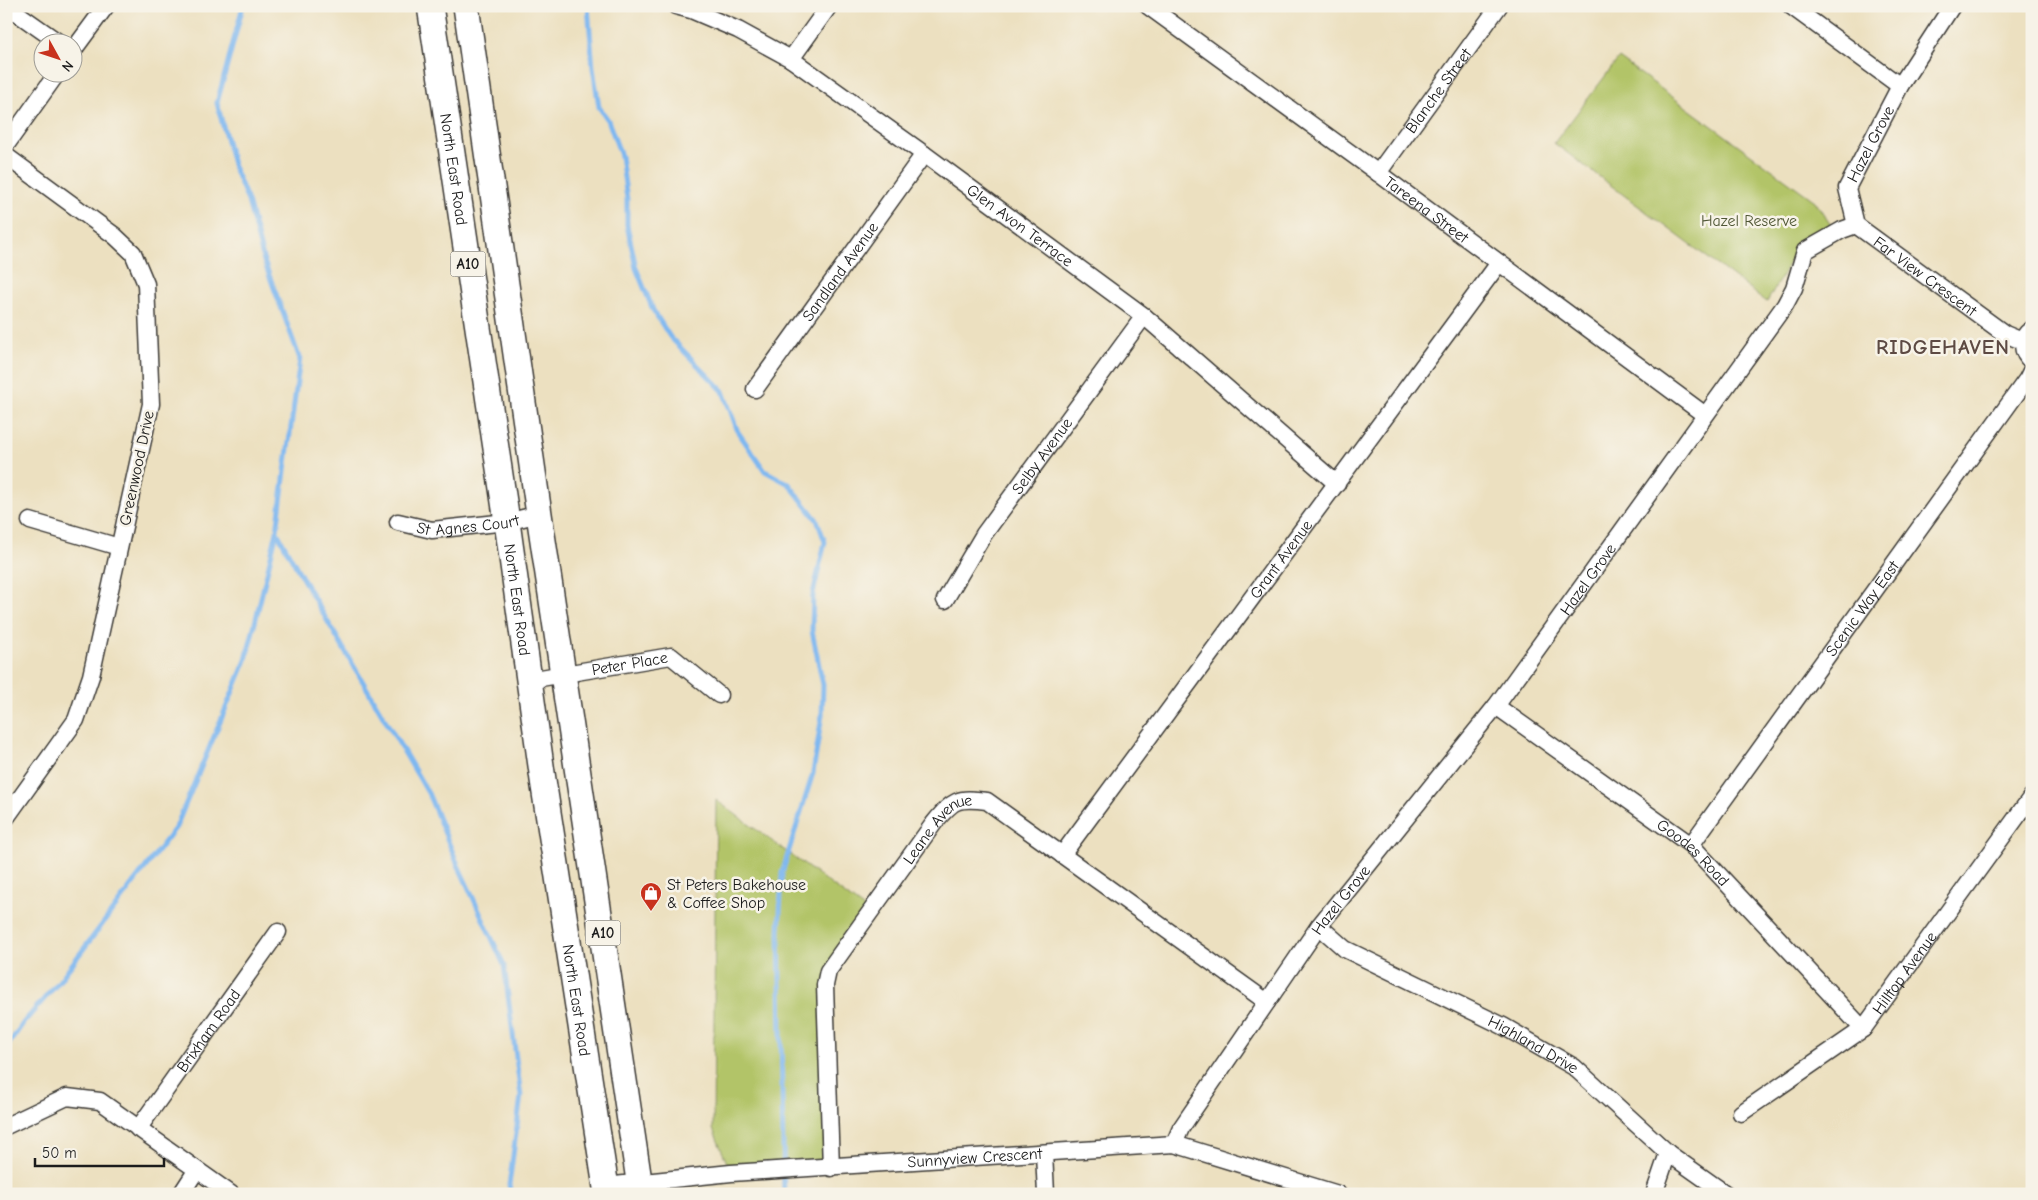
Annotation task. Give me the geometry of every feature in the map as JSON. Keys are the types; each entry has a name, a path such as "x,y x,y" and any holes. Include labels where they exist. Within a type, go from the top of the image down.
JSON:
{"main road":[{"name":"North East Road","path":"430,6 606,1190"},
{"path":"434,40 442,6"},
{"name":"North East Road","path":"466,6 539,514 641,1188"}],"street":[{"path":"8,6 44,32"},
{"path":"82,38 106,6"},
{"name":"Glen Avon Terrace","path":"676,6 691,10 738,30 791,59 924,154 1144,316 1337,484"},
{"path":"791,59 829,6"},
{"name":"Blanche Street","path":"1378,173 1499,6"},
{"path":"1791,6 1900,86"},
{"name":"Hazel Grove","path":"1174,1144 1181,1128 1319,926 1496,706 1785,305 1794,288 1805,251 1842,230 1856,225 1847,188 1900,86 1952,6"},
{"name":"Tareena Street","path":"1159,9 1705,415"},
{"path":"6,145 51,82"},
{"name":"Sandland Avenue","path":"756,389 924,154"},
{"name":"Greenwood Drive","path":"6,156 115,236 132,253 146,284 151,404 90,676 76,720 6,818"},
{"name":"Far View Crescent","path":"1856,225 2005,334 2027,335"},
{"name":"Grant Avenue","path":"1062,855 1499,263"},
{"name":"Selby Avenue","path":"945,600 984,534 1144,316"},
{"path":"2027,335 2023,351 2032,362"},
{"name":"Scenic Way East","path":"1691,845 2022,387 2032,369"},
{"name":"St Agnes Court","path":"398,522 432,530 507,522 539,514"},
{"path":"30,521 119,547"},
{"name":"Peter Place","path":"529,680 671,656 719,695"},
{"name":"Goodes Road","path":"1496,706 1691,845 1864,1029"},
{"name":"Hilltop Avenue","path":"1741,1113 1864,1029 2032,796"},
{"name":"Leane Avenue","path":"831,1168 825,985 828,971 934,823 949,806 963,799 987,801 1267,1002"},
{"name":"Highland Drive","path":"1319,926 1345,949 1503,1026 1574,1067 1668,1153 1726,1194"},
{"name":"Brixham Road","path":"138,1128 278,932"},
{"path":"6,1126 67,1097 100,1101 196,1171 231,1194"},
{"name":"Sunnyview Crescent","path":"606,1190 641,1188 772,1171 1174,1144 1338,1194"},
{"path":"1044,1153 1046,1194"},
{"path":"1654,1194 1668,1153"},
{"path":"181,1194 196,1171"}],"green space":[{"name":"Hazel Reserve","path":"1619,58 1815,201 1832,227 1798,247 1767,302 1554,143"},
{"path":"716,800 870,913 828,971 831,1168 731,1173 713,1129"}],"waterway":[{"path":"6,1048 24,1022 57,984 176,827 246,660 277,531 300,359 264,261 248,201 234,168 217,103 243,6"},
{"path":"588,6 593,68 599,107 608,120 621,156 627,199 627,225 636,268 653,310 670,337 723,391 738,432 765,471 789,484 817,520 825,542 813,594 812,631 823,685 822,715 813,773 782,873 779,932 784,1194"},
{"path":"277,532 428,793 458,865 504,965 521,1096 509,1185 511,1194"}],"place":[{"name":"St Peters Bakehouse & Coffee Shop","path":"651,912"}],"district":[{"name":"RIDGEHAVEN","path":"1943,347"}]}
